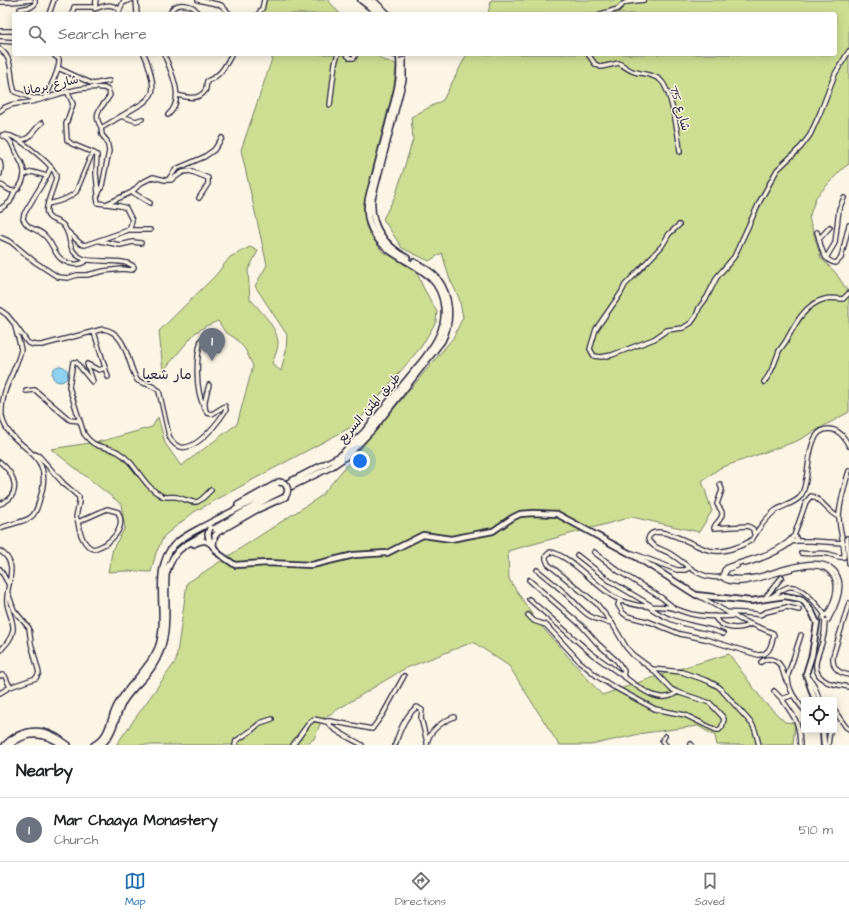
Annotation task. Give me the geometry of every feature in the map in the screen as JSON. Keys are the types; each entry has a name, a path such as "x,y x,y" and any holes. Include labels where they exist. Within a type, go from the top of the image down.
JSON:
{"highway":[{"path":"361,0 376,12"},
{"path":"368,0 382,12"},
{"name":"طريق المتن السريع","path":"101,745 112,732 124,700 150,670 161,649 166,626 166,586 168,569 175,554 184,546 270,497 340,461 356,448 442,341 447,326 448,302 443,288 437,278 424,267 400,254 389,246 378,232 371,208 372,199 403,80 400,56"},
{"name":"طريق المتن السريع","path":"94,745 106,735 116,707 129,687 146,668 157,649 163,627 162,572 167,555 174,545 183,538 227,514 332,461 348,449 364,432 424,359 441,333 444,312 442,297 437,286 426,274 396,256 382,244 373,232 368,216 369,194 400,80 400,56"},
{"path":"210,543 216,534 256,510 286,497 288,493 287,486 283,482 279,482 236,506 227,514"},
{"path":"256,510 258,506 270,497"},
{"path":"210,543 208,534 210,528 251,505 258,499"},
{"path":"168,569 179,554 190,545 201,540 210,543"},
{"path":"5,745 12,738 21,734 35,731 52,735 68,745"},
{"path":"10,745 21,738 36,735 51,738 62,745"}],"main road":[{"path":"210,543 220,554 235,565 268,563 312,565 354,555 387,553 422,535 454,539 493,530 514,516 524,513 560,515 630,554 696,595 751,601 785,596 801,600 809,607 816,618 817,629 806,674 814,697"},
{"path":"823,733 824,745"}],"street":[{"path":"1,1 11,2 31,0"},
{"path":"20,9 33,7 35,0"},
{"path":"50,12 54,0"},
{"path":"95,7 96,0"},
{"path":"112,5 113,0"},
{"path":"73,12 74,7 95,7 95,9 105,5 112,5 120,10 123,2 130,0"},
{"path":"136,0 137,12"},
{"path":"198,0 220,5 228,12"},
{"path":"260,12 262,10 264,0"},
{"path":"374,0 387,12"},
{"path":"608,12 618,9 627,2 644,0"},
{"path":"171,12 172,8 176,5 190,4 197,12"},
{"path":"0,31 12,32"},
{"path":"0,40 12,42"},
{"path":"0,49 4,52 10,64 15,92 32,98 45,98 58,68 59,61 55,56"},
{"path":"679,225 668,234 662,246 625,285 596,329 590,349 594,356 601,357 612,355 654,339 667,330 683,328 691,323 717,277 734,257 760,201 777,170 801,147 810,135 820,114 835,74 849,51"},
{"path":"98,194 102,186 109,151 106,141 102,135 102,127 143,103 152,93 152,83 148,62 145,56"},
{"path":"165,56 172,74 177,95 174,106 168,115"},
{"path":"177,95 192,98 197,97 206,89 207,81 216,77 231,56"},
{"path":"330,105 335,63 337,56"},
{"name":"شارع 75","path":"589,56 595,64 601,67 619,63 634,72 649,74 664,84 674,114 680,152"},
{"path":"58,68 79,79 95,84 109,81"},
{"path":"95,84 97,88"},
{"name":"شارع برمانا","path":"0,111 12,104 34,102 82,87 104,88 110,93 98,111 98,119 102,127"},
{"path":"67,91 73,106 66,124 67,140 72,144 97,155 96,173 98,203 125,207 128,210 132,222 128,230"},
{"path":"121,116 136,121 142,119"},
{"path":"1,135 11,135 23,140 32,135 42,123"},
{"path":"0,209 10,202 20,186 24,176 23,166 11,142 6,136 1,135"},
{"path":"8,135 15,138 51,167 56,178 46,212 47,216 60,222 67,231 84,244 98,241 128,230 150,230"},
{"path":"168,180 176,169 204,157 214,150 222,138"},
{"path":"48,204 63,200 76,192 91,156 94,153"},
{"path":"0,161 0,174"},
{"path":"51,167 24,214 24,219 32,229 42,233 46,237 57,255 63,261 76,264 83,263 87,260"},
{"path":"106,204 132,192 141,183 153,177 168,180 187,171 206,176 209,180 199,198"},
{"path":"24,176 29,172 47,176"},
{"path":"0,185 9,190 16,191"},
{"path":"132,192 150,203"},
{"path":"826,258 835,243 839,209 844,198"},
{"path":"817,232 826,258 831,262 838,262 841,258 848,236 849,225"},
{"path":"820,239 830,227"},
{"path":"0,237 11,242 48,271 63,278 86,275 101,271 122,269 132,270 134,267 126,263 87,260 80,257 72,249 67,231"},
{"path":"98,241 120,245 133,242 141,243"},
{"path":"764,382 772,370 780,349 796,320 812,306 823,299 843,299 849,293"},
{"path":"0,310 13,322 28,343 35,345 42,345 94,332 106,330 113,332 120,338 137,380 155,387 159,392 170,439 177,446 187,448 194,445 212,428 226,408 225,406 215,413 210,414 204,408 201,400 198,371 198,358 201,340 207,338 219,350"},
{"path":"13,322 21,350 5,386 2,397 1,411 7,430 19,442 39,456 59,479 79,498 80,502 76,517 79,530 88,548 94,550 111,540 119,530 122,522 116,511 107,509 78,522"},
{"path":"94,332 108,377"},
{"path":"105,368 99,370 87,364 93,381 92,382 76,362 73,362 69,387 84,434 90,442 118,452 129,462 148,486 154,492 163,497 175,497 193,504 204,498 211,490"},
{"path":"204,408 209,385"},
{"path":"26,391 35,390 70,420 80,420"},
{"path":"825,616 830,610 835,593 836,582 833,575 826,568 811,566 795,568 755,578 735,580 724,577 718,578 702,574 689,568 670,554 650,544 648,540 651,534 658,532 675,536 704,549 717,551 739,547 750,541 771,514 796,500 801,495 805,485 808,461 818,433 829,429 838,432 843,436 849,446"},
{"path":"0,528 30,518 36,511 43,490 44,481 41,465 34,453"},
{"path":"0,462 13,477 14,486 11,497 0,504"},
{"path":"801,553 830,554 835,557 844,558 844,543 839,517 849,471"},
{"path":"720,484 722,492 717,507 721,510 722,515 721,519 714,528 748,526 753,529 754,534"},
{"path":"724,577 724,570 727,566 750,561 776,550 795,539 808,499 811,496 816,498 828,510 839,517"},
{"path":"847,538 849,563"},
{"path":"795,539 802,541 844,543"},
{"path":"0,550 7,557 10,563 11,572 7,602 13,630 10,639 0,651"},
{"path":"528,615 534,621 546,625 582,664 612,686 655,709 685,715 712,729 719,730 722,728 724,719 710,703 677,692 668,686 652,669 634,655 626,646 612,623 597,604 548,564 546,556 550,552 553,552 593,580 608,593 625,601 650,606 674,608 692,614 733,616"},
{"path":"594,552 620,572 662,598 674,608"},
{"path":"630,554 636,554 677,570 685,570 689,568"},
{"path":"577,555 616,585 650,606 662,616 723,634"},
{"path":"755,578 795,565 814,564 829,567 838,576 840,586 835,606 825,616"},
{"path":"0,570 10,584"},
{"path":"537,570 585,613 596,620 612,623"},
{"path":"763,600 782,577"},
{"path":"529,580 582,626 597,643 617,661 624,671 623,676"},
{"path":"772,597 782,590 792,587 809,596 825,616"},
{"path":"0,693 10,687 36,678 40,673 31,643 29,628 14,610 8,593"},
{"path":"625,601 619,602 618,605 627,616 650,622 686,635 705,639 758,655 766,654 770,649 774,634 733,616 696,595"},
{"path":"529,598 595,656 654,696 667,698 671,697 677,692"},
{"path":"849,603 833,660 833,666 839,673 849,675"},
{"path":"725,611 741,614 755,613 760,616 766,612 787,607 799,610"},
{"path":"830,610 825,611 825,629 815,664 817,671 827,682 849,687"},
{"path":"714,616 720,624 727,627 743,628 751,624"},
{"path":"788,683 788,676 801,635"},
{"path":"761,662 766,659 773,660 782,668 784,678 801,706"},
{"path":"652,669 682,672 700,677 719,687 752,724 759,745"},
{"path":"0,676 2,674 5,676 10,687"},
{"path":"806,674 814,685 819,697"},
{"path":"293,745 305,728 314,719 372,729 383,714 404,676"},
{"path":"774,691 794,714 797,722 800,745"},
{"path":"782,699 793,695"},
{"path":"395,745 399,733 407,718 417,707 422,710 427,744"},
{"path":"837,714 849,729"},
{"path":"427,744 433,732 443,723 454,718"},
{"path":"235,745 236,741 260,723 272,719"},
{"path":"327,722 362,745"},
{"path":"828,745 830,733"},
{"path":"665,736 662,741 666,745"}],"green space":[{"path":"267,0 328,0 338,12 262,12"},
{"path":"491,0 849,0 849,164 842,169 816,197 809,218 821,258 835,272 849,293 849,412 797,441 720,468 702,481 712,511 699,532 632,517 508,551 509,579 535,619 602,695 675,670 729,654 764,702 785,722 795,723 793,745 717,745 715,736 698,726 644,733 591,745 559,745 509,666 473,642 404,669 322,719 314,739 305,745 116,745 176,661 187,583 321,496 453,338 463,317 459,298 449,277 442,253 429,261 402,248 383,219 396,194 413,139 411,117 443,100 466,56 837,56 837,12 488,12"},
{"path":"273,56 378,56 383,60 396,64 394,86 363,206 366,227 382,251 416,271 437,312 436,322 421,347 355,425 194,512 164,536 156,553 151,572 108,572 113,548 125,528 121,504 51,449 102,441 152,427 158,417 165,443 181,466 237,424 253,366 245,349 235,338 225,332 218,321 195,333 163,371 159,331 215,276 230,257 250,247 258,251 248,270 250,299 263,313 275,331 278,346 272,364 281,371 286,351 287,335 255,286 267,265 241,150"}],"water":[{"path":"57,366 63,366 68,371 66,380 63,382 57,382 52,377 52,371"}],"place":[{"name":"Mar Chaaya Monastery","path":"212,361"}],"district":[{"name":"مار شعيا","path":"167,374"}]}
